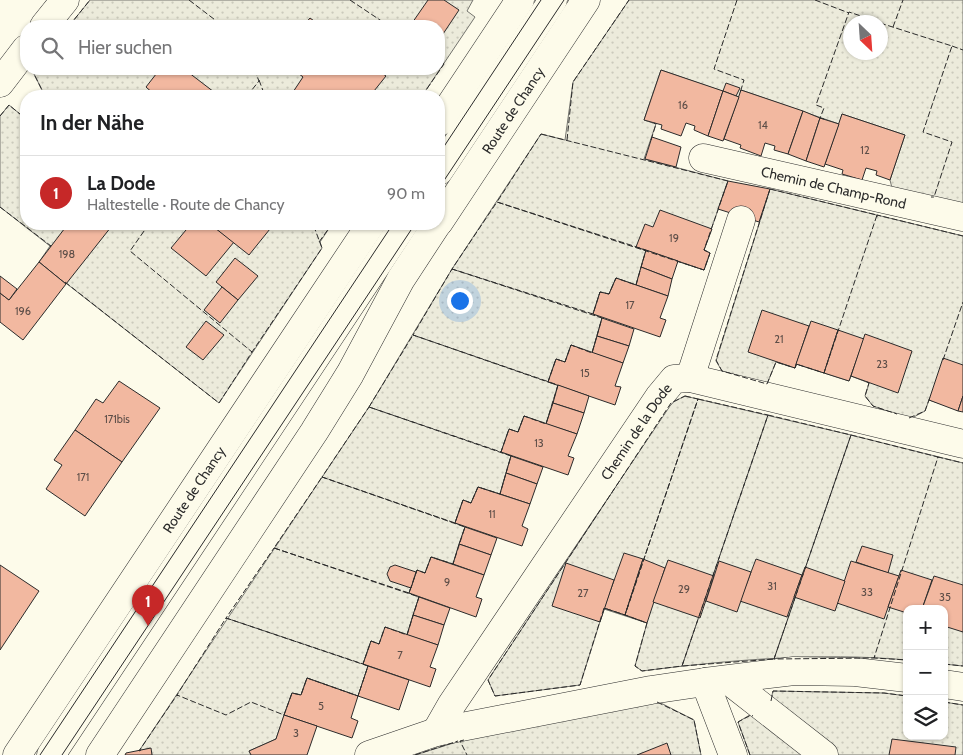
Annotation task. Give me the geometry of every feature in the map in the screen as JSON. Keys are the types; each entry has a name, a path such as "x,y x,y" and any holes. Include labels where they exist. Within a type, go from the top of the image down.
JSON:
{"street":[{"path":"49,20 64,0"},
{"path":"445,113 520,0"},
{"path":"445,163 553,0"},
{"name":"Route de Chancy","path":"445,212 586,0"},
{"path":"0,83 20,58"},
{"name":"Chemin de Champ-Rond","path":"703,158 963,216"},
{"path":"690,378 742,220"},
{"name":"Route de Chancy","path":"17,755 367,230"},
{"path":"51,755 400,230"},
{"name":"Route de Chancy","path":"100,755 314,432 350,374 401,279 433,230"},
{"name":"Chemin de la Dode","path":"436,732 452,704 659,397 674,379 690,378 963,444"},
{"path":"369,755 436,732 651,690 794,671 855,672 903,678"},
{"path":"716,681 733,755"},
{"path":"716,681 824,755"},
{"path":"948,685 963,687"}],"shaded area":[{"path":"90,0 473,0 467,11 475,17 445,62 445,20 74,20"},
{"path":"629,0 963,0 963,204 892,188 890,180 905,135 842,114 839,124 741,90 739,97 661,70 644,120 656,124 644,159 728,181 704,250 710,253 704,270 646,251 636,285 616,278 609,294 600,292 593,314 602,318 592,353 571,345 565,362 556,359 548,382 558,385 546,424 524,416 518,432 509,430 501,452 511,456 500,494 478,487 471,503 463,500 455,523 465,527 453,564 432,557 425,573 417,571 409,593 419,597 407,635 379,644 371,641 363,664 368,666 358,696 307,678 301,695 292,693 276,739 249,751 251,755 152,755 150,748 139,751 369,407 452,269 541,134 565,140 573,82"},
{"path":"34,75 436,75 426,90 42,90"},
{"path":"9,105 20,114 20,223 0,207 0,116"},
{"path":"770,189 963,236 963,411 929,400 925,411 910,419 873,406 865,396 869,383 851,376 849,381 797,364 795,368 776,362 767,384 722,371 716,361"},
{"path":"29,230 328,230 320,242 322,248 219,403 39,262 50,246"},
{"path":"685,396 963,463 963,666 948,664 948,605 903,605 903,660 841,657 774,658 642,671 635,666 647,623 604,609 580,685 495,696 488,680 671,403"},
{"path":"773,691 884,693 903,695 903,740 948,740 948,703 963,705 963,755 750,755 738,722 770,703"},
{"path":"655,700 694,720 701,755 415,755 460,741"}],"building":[{"path":"428,0 444,0 459,10 445,31 445,20 414,20"},
{"path":"661,70 723,91 708,136 694,130 695,126 686,123 681,136 661,129 662,125 644,120"},
{"path":"155,75 192,75 211,90 149,90 146,87"},
{"path":"300,75 386,76 375,90 294,90 303,77"},
{"path":"726,83 740,88 736,96 723,91"},
{"path":"741,90 803,111 788,154 774,150 775,146 765,143 761,156 740,148 741,145 724,139"},
{"path":"723,91 739,97 723,141 708,136"},
{"path":"803,111 820,118 806,161 788,154"},
{"path":"842,114 905,135 890,180 876,175 877,171 866,168 862,180 842,174 843,170 825,164"},
{"path":"820,118 839,124 824,167 806,161"},
{"path":"652,137 681,147 676,167 645,159"},
{"path":"728,181 770,189 759,222 718,209"},
{"path":"660,210 712,229 704,250 710,253 704,270 636,247 645,224 653,227"},
{"path":"63,230 109,230 66,284 39,262"},
{"path":"186,230 218,230 234,242 206,276 171,248"},
{"path":"218,230 269,230 249,255"},
{"path":"646,250 678,261 672,279 641,267"},
{"path":"235,258 258,276 238,300 216,282"},
{"path":"39,262 66,284 23,340 0,322 0,293 9,300"},
{"path":"641,267 672,279 668,296 636,285"},
{"path":"0,276 17,289 9,300 0,293"},
{"path":"616,278 668,296 660,318 666,320 660,337 593,314 600,292 609,294"},
{"path":"222,287 238,300 220,323 204,310"},
{"path":"762,310 809,326 795,368 748,352"},
{"path":"602,318 634,329 629,346 597,336"},
{"path":"206,321 224,335 203,360 186,347"},
{"path":"811,321 838,330 824,373 796,364"},
{"path":"838,330 864,339 849,381 824,373"},
{"path":"865,334 912,351 898,393 851,376"},
{"path":"597,336 629,346 623,363 592,353"},
{"path":"571,345 623,363 615,386 621,387 615,405 548,382 556,359 565,362"},
{"path":"943,358 963,365 963,396 958,411 929,400"},
{"path":"119,381 160,408 122,462 75,430 96,399 103,403"},
{"path":"558,385 589,396 584,413 553,403"},
{"path":"963,396 963,412 958,411"},
{"path":"553,403 584,413 577,434 546,424"},
{"path":"524,416 577,434 568,456 574,458 568,475 501,452 509,429 518,432"},
{"path":"75,430 122,462 85,516 46,489 62,465 54,460"},
{"path":"511,456 543,467 537,484 506,473"},
{"path":"506,473 537,484 530,504 500,494"},
{"path":"478,487 530,504 522,526 528,529 522,546 455,523 463,500 471,503"},
{"path":"465,527 497,538 491,555 459,544"},
{"path":"459,544 491,555 484,575 453,564"},
{"path":"862,546 893,555 888,573 856,562"},
{"path":"624,553 643,559 625,615 604,608"},
{"path":"431,557 484,575 476,597 482,599 476,617 409,593 417,570 425,573"},
{"path":"643,559 665,568 647,623 625,615"},
{"path":"756,559 802,575 787,617 740,601"},
{"path":"668,560 714,576 700,618 653,602"},
{"path":"719,561 751,572 737,612 706,601"},
{"path":"851,561 899,576 884,619 837,603"},
{"path":"566,563 614,580 600,622 552,606"},
{"path":"0,565 39,591 0,650"},
{"path":"395,565 416,572 411,588 390,581 387,574 390,567"},
{"path":"805,567 845,581 835,611 794,597"},
{"path":"901,570 932,580 923,605 903,605 903,612 888,607"},
{"path":"934,576 963,585 963,632 948,627 948,605 923,605"},
{"path":"419,597 450,608 444,625 413,615"},
{"path":"413,615 444,625 438,645 407,635"},
{"path":"385,627 438,645 430,667 436,669 430,687 363,664 371,641 379,644"},
{"path":"368,666 409,680 399,710 358,696"},
{"path":"307,678 358,696 351,718 358,721 352,738 284,715 292,693 301,695"},
{"path":"284,715 317,726 307,755 251,755 249,751 276,739"},
{"path":"892,739 956,747 955,755 889,755"},
{"path":"667,743 671,755 637,755"},
{"path":"151,748 152,755 125,755 126,753"}],"tram line":[{"path":"445,145 541,0"},
{"path":"445,179 564,0"},
{"path":"40,755 389,230"},
{"path":"62,755 411,230"}],"fence":[{"path":"74,20 90,0"},
{"path":"189,0 215,20"},
{"path":"350,0 380,20"},
{"path":"567,140 573,82 629,0"},
{"path":"737,0 714,69 744,80 740,93"},
{"path":"815,0 849,13"},
{"path":"893,27 903,0"},
{"path":"848,15 849,12 858,15"},
{"path":"888,26 952,46 923,132 952,142 934,197 931,197"},
{"path":"824,119 820,118 824,108 816,105 843,29"},
{"path":"952,46 963,50"},
{"path":"34,75 42,90"},
{"path":"252,90 259,81 256,75"},
{"path":"426,90 436,75"},
{"path":"259,80 263,90"},
{"path":"0,116 9,105 20,114"},
{"path":"651,140 656,124 654,123"},
{"path":"541,134 728,181 704,250 710,253 704,270 497,202 541,134"},
{"path":"770,189 877,215 824,373 796,364 795,368 776,362 767,384 722,371 716,360 770,189"},
{"path":"497,202 646,250 636,285 616,278 609,294 600,292 593,314 452,269 497,202"},
{"path":"0,207 20,222"},
{"path":"877,217 877,215 963,236"},
{"path":"30,230 51,246 49,248"},
{"path":"65,282 219,403 252,352 130,251 145,230"},
{"path":"251,351 322,248 315,230"},
{"path":"319,242 328,230"},
{"path":"452,269 602,318 592,353 571,345 565,362 556,359 548,382 413,335 452,269"},
{"path":"943,360 963,302"},
{"path":"413,335 558,385 546,424 524,416 518,432 509,429 501,452 369,407 413,335"},
{"path":"867,382 869,383 865,396 873,406 897,414"},
{"path":"685,396 698,399 625,615 604,608 580,685 495,696 488,680 671,403 685,396"},
{"path":"909,418 925,411 930,397"},
{"path":"698,399 768,415 682,666 642,671 635,666 647,623 625,615 698,399"},
{"path":"369,407 511,456 500,494 478,487 471,503 463,500 455,523 322,477 369,407"},
{"path":"768,415 851,435 774,659 682,666 768,415"},
{"path":"851,435 938,457 874,658 774,659 851,435"},
{"path":"938,458 963,463"},
{"path":"322,477 465,527 453,564 431,557 425,573 417,570 409,593 274,548 322,477"},
{"path":"274,548 419,597 407,635 385,627 379,644 371,641 363,664 226,618 274,548"},
{"path":"226,618 368,666 358,696 307,678 301,695 292,693 284,715 251,702 226,715 177,695 226,618"},
{"path":"875,656 874,658 903,660"},
{"path":"948,664 963,666"},
{"path":"771,701 773,691 884,693 903,695"},
{"path":"141,750 139,751 178,696"},
{"path":"657,702 694,720 701,755"},
{"path":"948,703 963,705"},
{"path":"750,755 738,722 751,715 753,716"},
{"path":"464,740 460,741 467,755"},
{"path":"415,755 458,741"}],"place":[{"name":"La Dode","path":"148,626"}]}
